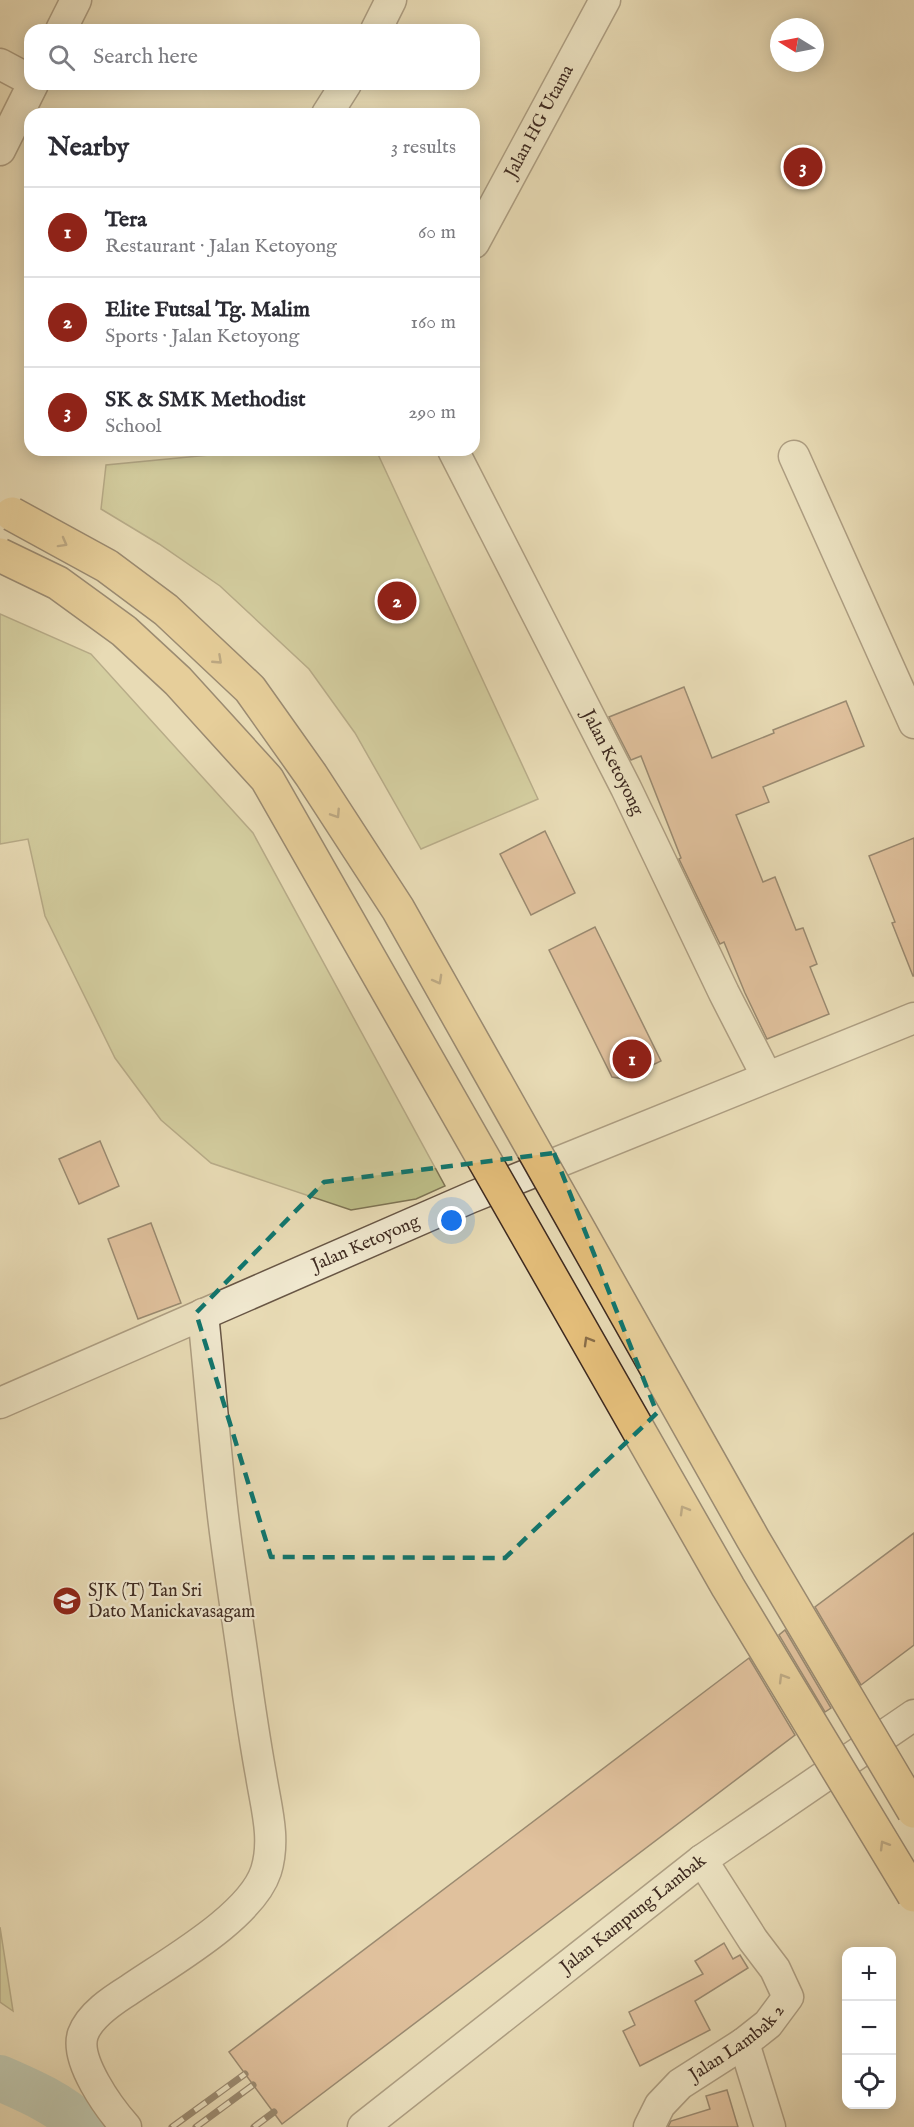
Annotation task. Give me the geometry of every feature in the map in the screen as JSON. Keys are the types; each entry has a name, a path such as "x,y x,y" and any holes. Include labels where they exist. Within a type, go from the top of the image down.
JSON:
{"main road":[{"path":"12,514 107,566 166,610 249,689 311,775 398,909 753,1539 914,1810"},
{"path":"0,555 58,583 124,631 178,681 267,779 728,1587 914,1896"}],"street":[{"path":"64,24 76,0"},
{"path":"379,24 391,0"},
{"name":"Jalan HG Utama","path":"480,232 605,0"},
{"path":"0,64 24,77"},
{"path":"0,150 30,90"},
{"path":"331,108 342,90"},
{"name":"Jalan Ketoyong","path":"456,456 626,788 724,993 767,1077"},
{"path":"794,456 914,723"},
{"name":"Jalan Ketoyong","path":"0,1403 472,1197 914,1018"},
{"path":"126,2127 95,2084 81,2049 83,2033 112,2001 197,1944 249,1900 266,1871 271,1838 223,1517 203,1314"},
{"name":"Jalan Kampung Lambak","path":"363,2127 702,1860 914,1715"},
{"name":"Jalan Lambak 2","path":"649,2127 660,2105 680,2084 744,2043 768,2024 788,1997 775,1969 753,1940 702,1860"},
{"path":"744,2043 770,2127"}],"highlighted area":[{"path":"554,1153 657,1413 505,1558 271,1557 196,1313 324,1182"}],"green space":[{"path":"198,456 379,456 538,799 421,849 355,733 309,669 220,586 159,544 101,509 106,465"},
{"path":"0,614 91,654 253,833 445,1186 416,1199 351,1210 211,1163 161,1120 115,1058 45,916 28,839 0,844"},
{"path":"0,1927 13,2011 0,2002"}],"building":[{"path":"684,687 712,758 774,733 773,730 846,701 864,746 763,787 769,802 736,815 763,882 775,877 796,930 803,928 817,964 810,967 829,1014 767,1039 724,942 720,944 679,859 681,858 641,756 631,760 609,717"},
{"path":"545,831 575,893 531,915 500,854"},
{"path":"914,838 914,976 913,976 869,856"},
{"path":"595,927 661,1061 624,1079 612,1077 549,950"},
{"path":"100,1141 119,1186 79,1204 59,1159"},
{"path":"151,1223 181,1303 138,1319 108,1239"},
{"path":"914,1533 914,1645 861,1685 815,1607"},
{"path":"785,1630 831,1708 825,1712 779,1635"},
{"path":"749,1658 795,1735 282,2124 229,2052"},
{"path":"724,1943 733,1959 740,1955 748,1968 695,2001 710,2030 640,2066 623,2031 635,2025 629,2012 703,1974 695,1961"},
{"path":"727,2090 738,2127 668,2127 671,2121 710,2109 706,2096"}],"waterway":[{"path":"0,2078 55,2105 84,2127"}],"railway":[{"path":"172,2127 245,2074"},
{"path":"196,2127 253,2085"},
{"path":"254,2127 274,2112"}],"place":[{"name":"SK & SMK Methodist","path":"803,167"},
{"name":"Elite Futsal Tg. Malim","path":"397,601"},
{"name":"Tera","path":"632,1059"},
{"name":"SJK (T) Tan Sri Dato Manickavasagam","path":"67,1601"}]}
